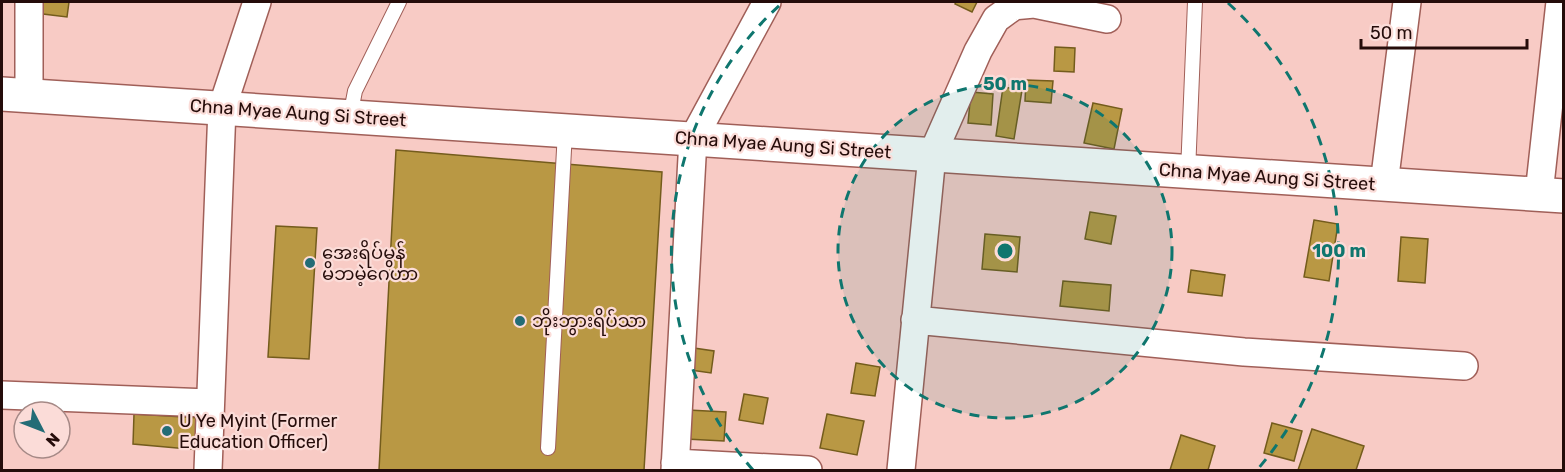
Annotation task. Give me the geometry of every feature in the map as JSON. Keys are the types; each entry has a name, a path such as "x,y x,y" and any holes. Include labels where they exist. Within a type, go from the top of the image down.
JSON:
{"street":[{"path":"15,95 29,2"},
{"path":"208,471 222,108 257,2"},
{"path":"766,2 693,139 675,467 808,471"},
{"path":"1384,184 1407,2"},
{"path":"1551,195 1560,2"},
{"path":"901,471 932,155 978,51 996,19 1014,6 1034,4 1107,19"},
{"name":"Chna Myae Aung Si Street","path":"15,95 1551,195"},
{"path":"915,320 1244,352 1464,366"},
{"path":"2,395 209,403"}],"lane":[{"path":"350,117 355,92 399,2"},
{"path":"1188,172 1195,2"},
{"path":"548,448 565,131"}],"building":[{"path":"37,2 69,2 67,17 35,13"},
{"path":"956,2 977,2 972,12 955,4"},
{"path":"1055,47 1075,48 1074,72 1054,71"},
{"path":"1026,80 1053,81 1051,103 1025,101"},
{"path":"1003,87 1022,90 1014,139 996,136"},
{"path":"971,92 993,94 991,125 968,123"},
{"path":"1093,103 1122,109 1114,149 1084,143"},
{"name":"ဘိုးဘွားရိပ်သာ","path":"396,150 662,172 644,470 379,470"},
{"path":"1090,212 1116,216 1111,244 1085,239"},
{"path":"1314,220 1338,224 1329,281 1304,277"},
{"path":"276,226 317,228 309,359 268,357"},
{"path":"985,234 1020,237 1017,272 982,269"},
{"path":"1401,237 1428,239 1425,283 1398,281"},
{"path":"1191,270 1225,275 1222,296 1188,292"},
{"path":"1063,281 1111,285 1109,311 1060,306"},
{"path":"687,347 714,351 711,373 684,369"},
{"path":"856,363 880,367 875,396 851,393"},
{"path":"744,394 768,398 763,424 739,420"},
{"path":"688,410 726,412 724,441 686,439"},
{"name":"U Ye Myint (Former Education Officer)","path":"134,414 201,418 199,450 133,444"},
{"path":"827,414 864,421 857,455 820,448"},
{"path":"1272,423 1302,431 1294,461 1264,453"},
{"path":"1312,429 1364,446 1356,470 1298,470"},
{"path":"1181,435 1215,446 1208,470 1170,470"}],"place":[{"name":"အေးရိပ်မွန် မိဘမဲ့ဂေဟာ","path":"310,263"},
{"name":"ဘိုးဘွားရိပ်သာ","path":"520,321"},
{"name":"U Ye Myint (Former Education Officer)","path":"167,431"}]}
